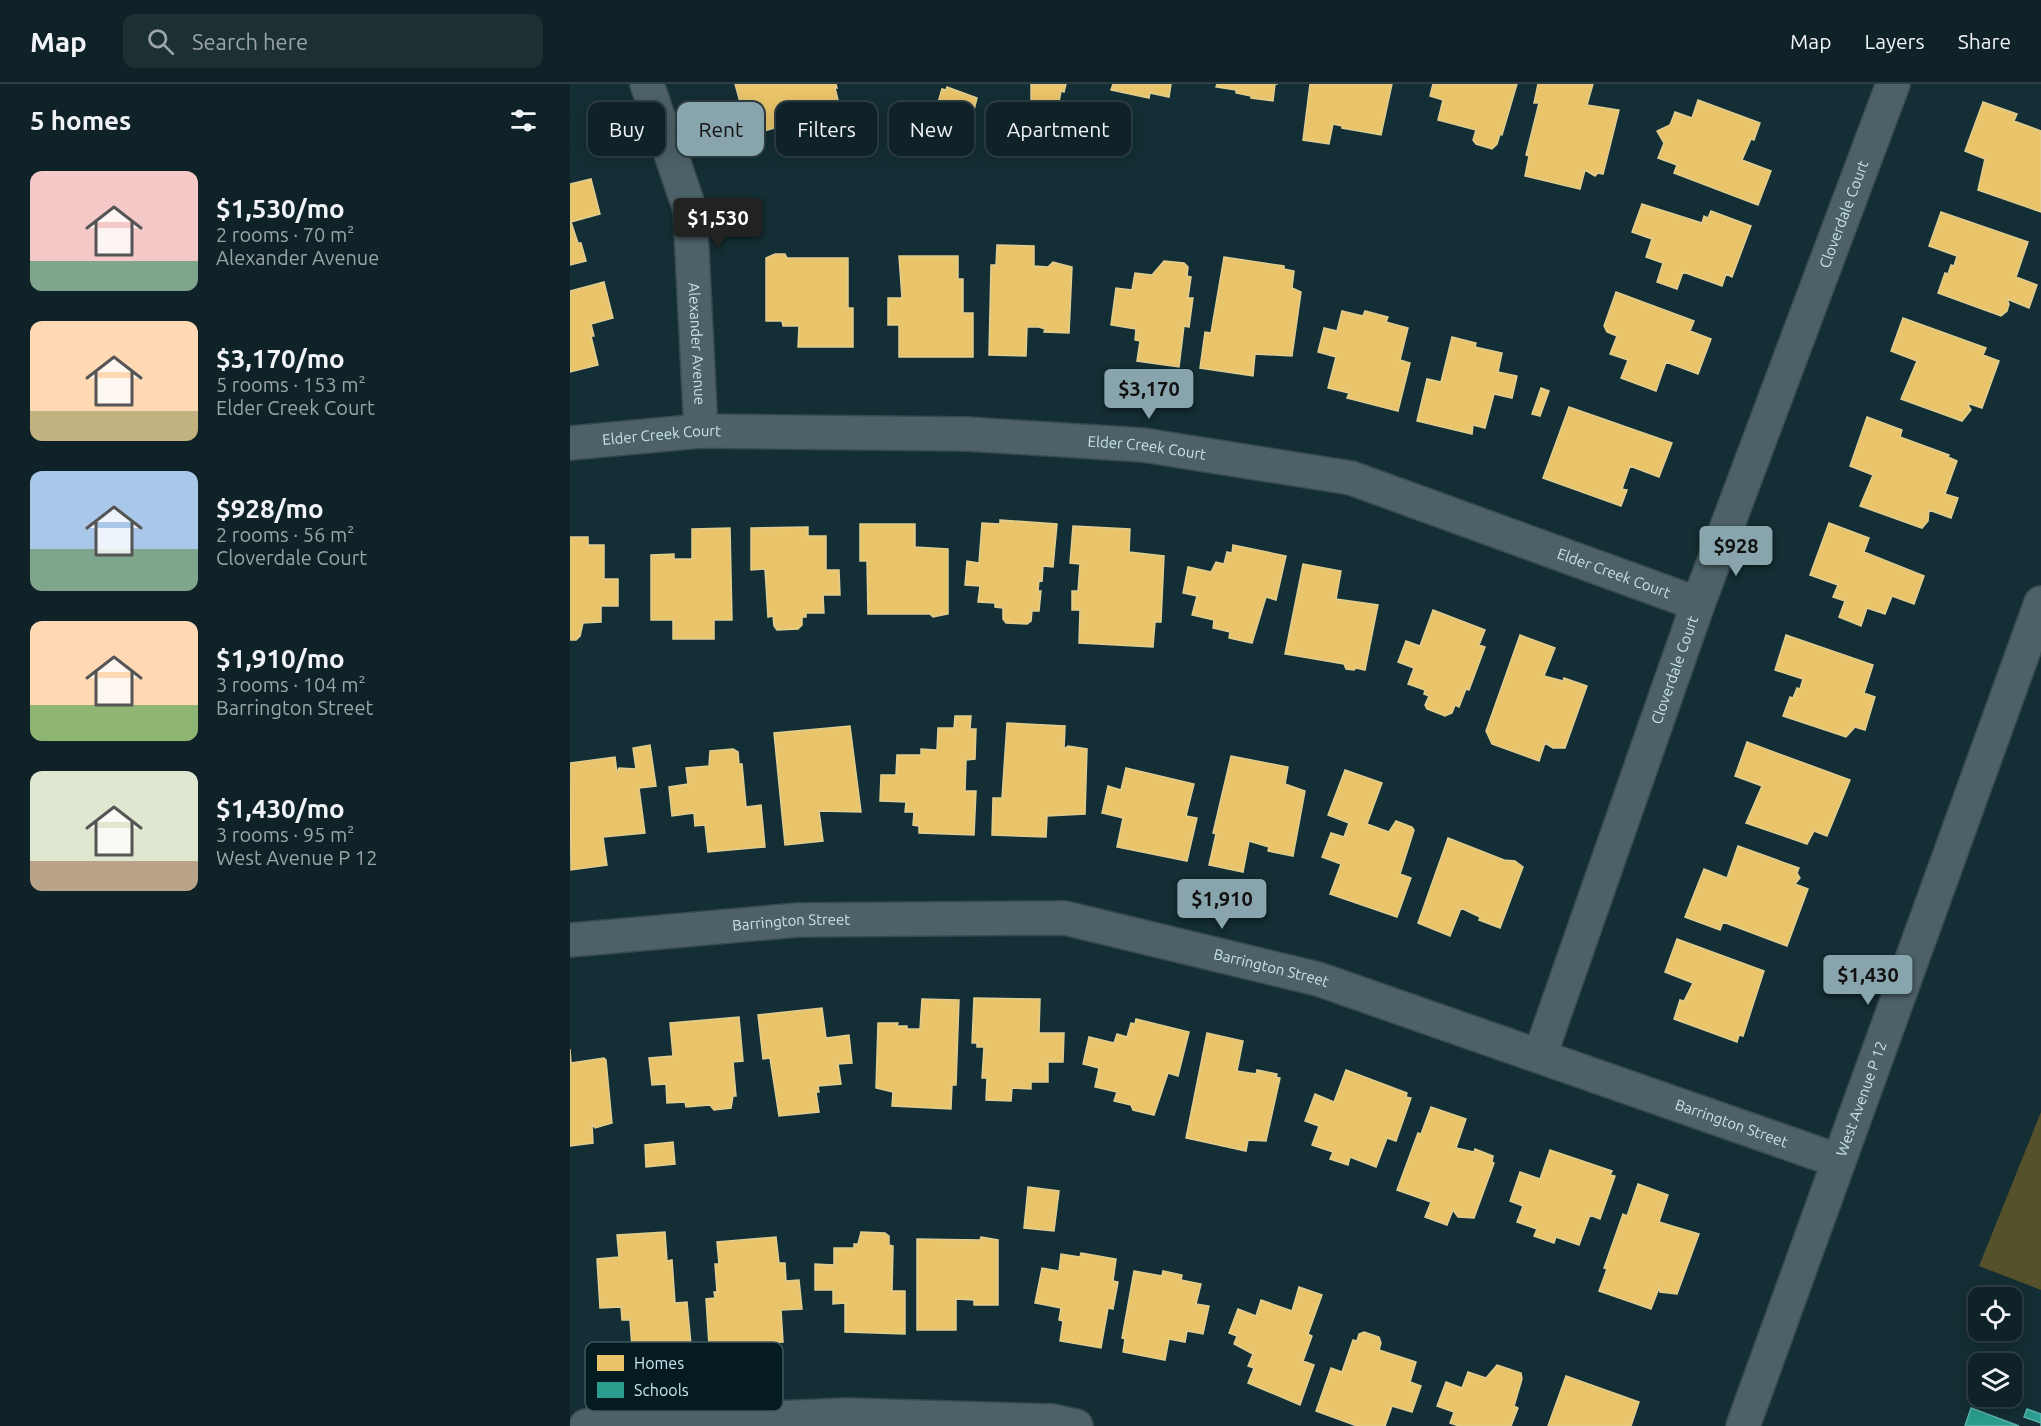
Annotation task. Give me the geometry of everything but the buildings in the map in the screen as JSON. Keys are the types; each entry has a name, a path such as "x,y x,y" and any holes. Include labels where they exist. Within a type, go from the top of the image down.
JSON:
{"street":[{"name":"Alexander Avenue","path":"647,84 690,210 701,431"},
{"name":"Cloverdale Court","path":"1540,1055 1698,604 1893,84"},
{"name":"Elder Creek Court","path":"570,443 701,431 967,434 1143,445 1351,478 1698,604"},
{"name":"West Avenue P 12","path":"1743,1426 2041,603"},
{"name":"Barrington Street","path":"570,940 798,920 1065,918 1318,979 1839,1161"},
{"path":"586,1426 846,1415 1053,1421 1076,1426"}],"shaded area":[{"path":"2041,1112 2041,1290 1979,1266"}]}
